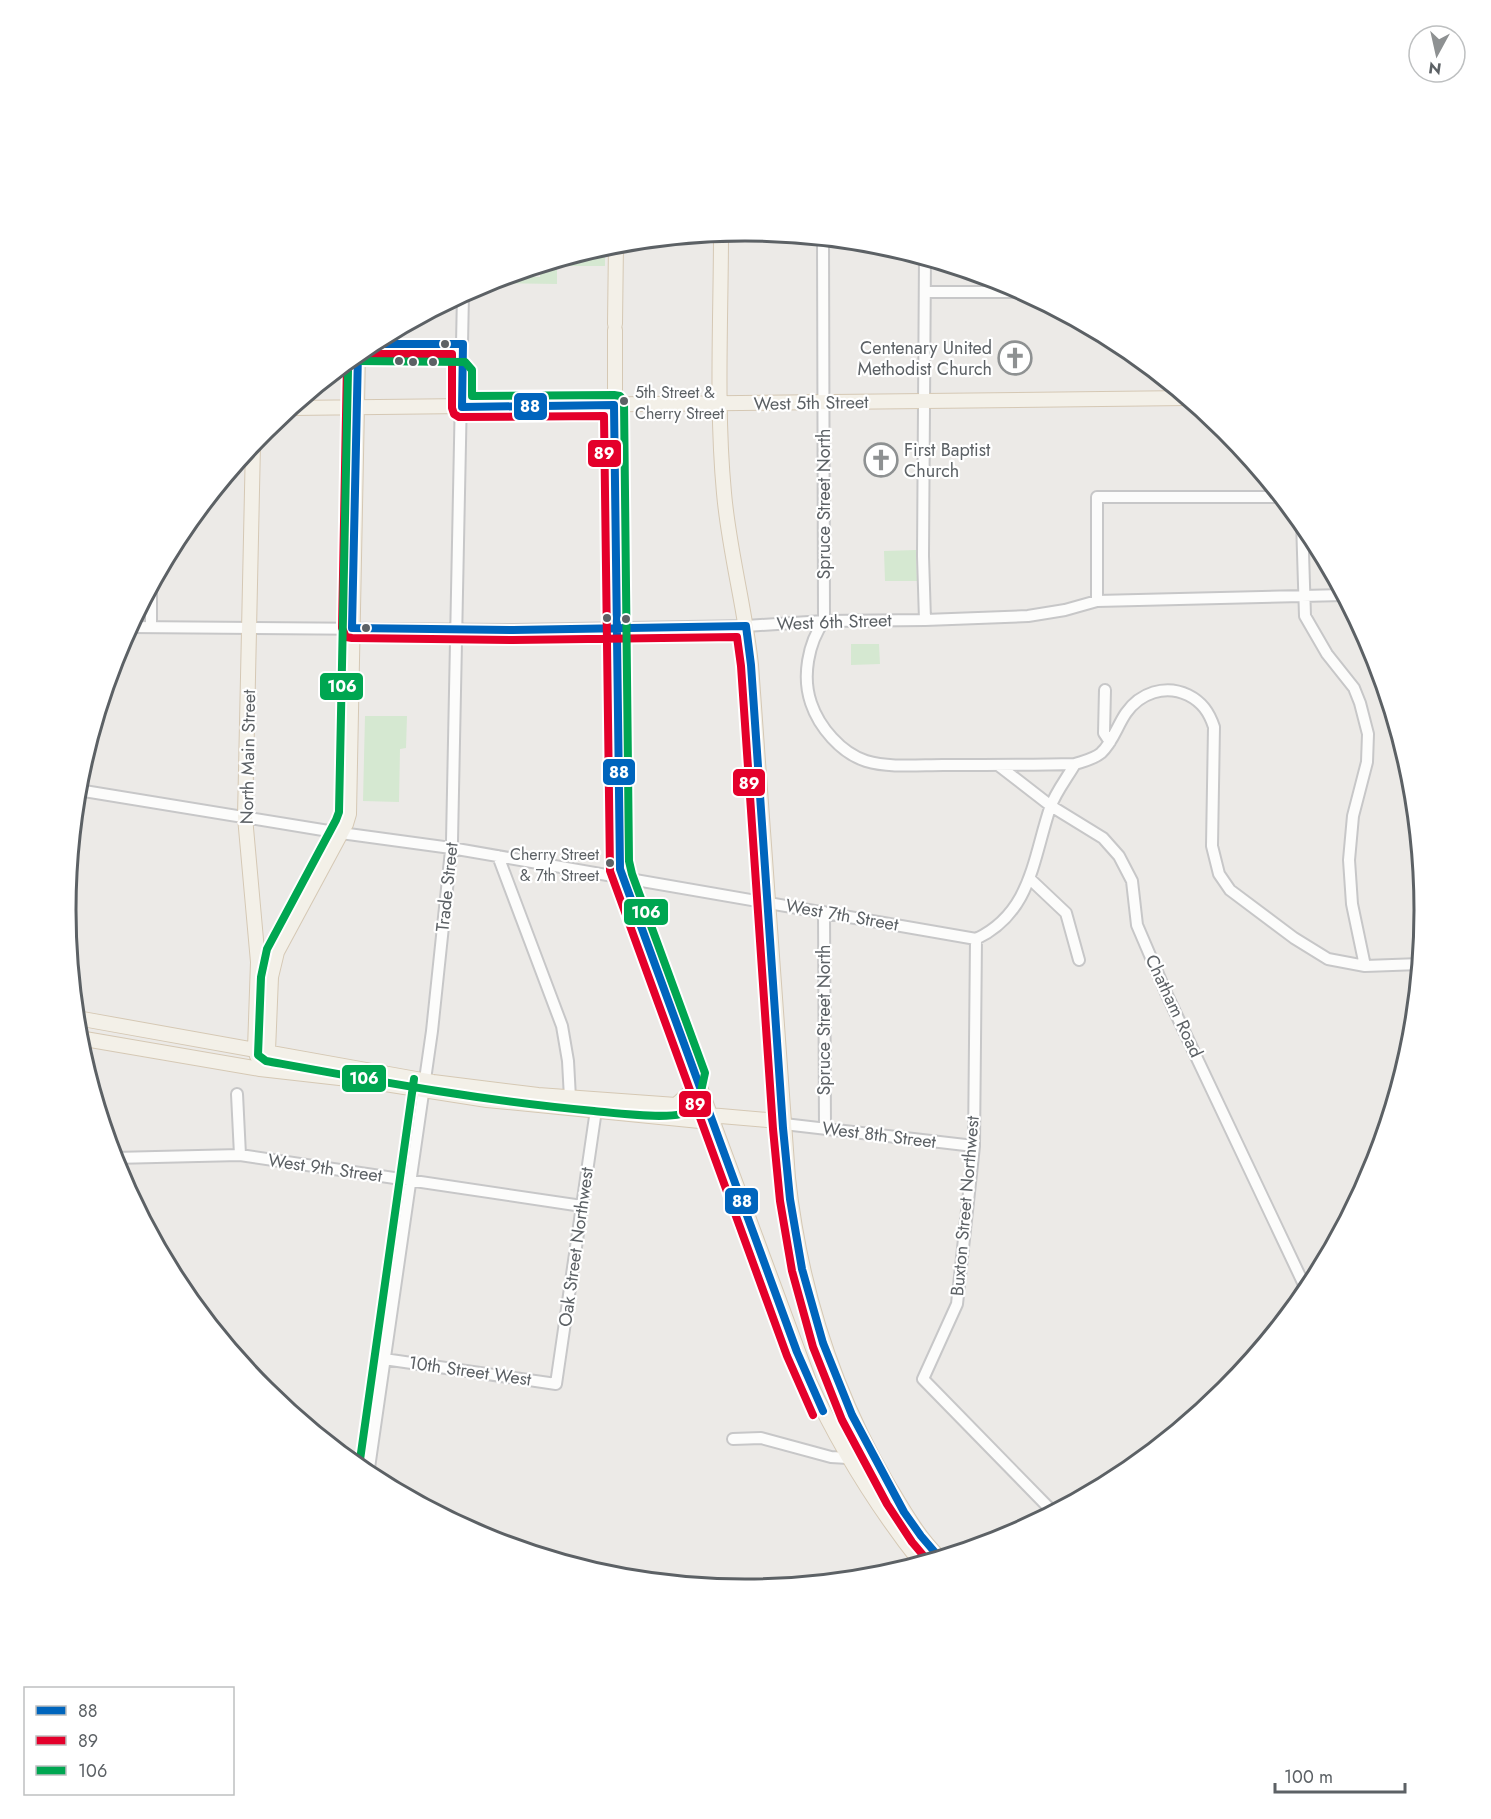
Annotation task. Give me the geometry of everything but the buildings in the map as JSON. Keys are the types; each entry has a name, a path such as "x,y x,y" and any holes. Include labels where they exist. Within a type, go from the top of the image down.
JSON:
{"main road":[{"path":"721,242 721,404 724,495 746,626 789,1190 798,1248 811,1306 829,1363 853,1418 881,1472 918,1531 934,1551"},
{"path":"616,253 615,549 619,853 622,877 797,1352 823,1410 849,1458 888,1520 916,1557"},
{"path":"261,1050 273,968 283,938 342,833 349,814 358,365"},
{"name":"West 5th Street","path":"303,408 1176,398"},
{"name":"North Main Street","path":"253,457 245,817 257,936 261,1069"},
{"path":"257,936 268,942 283,938"},
{"path":"86,1020 261,1050 423,1085"},
{"path":"89,1040 261,1069 423,1085"},
{"path":"676,1105 690,1091 696,1076"},
{"name":"West 8th Street","path":"423,1085 676,1105 711,1119"},
{"name":"West 8th Street","path":"423,1085 487,1100 784,1124"}],"street":[{"name":"Spruce Street North","path":"823,245 824,621 810,653 806,676 810,700 824,727 844,749 854,756 871,762 913,765 1075,764"},
{"path":"925,265 923,556 925,620"},
{"path":"926,292 1002,291"},
{"name":"Trade Street","path":"370,1463 435,1005 451,848 463,303"},
{"path":"1097,601 1096,497 1272,497"},
{"path":"1302,538 1305,616 1316,637 1354,688 1368,734 1367,762 1353,816 1349,860 1349,888 1365,966"},
{"name":"West 6th Street","path":"139,627 457,629 746,626 824,621 1028,616 1065,610 1097,601 1336,595"},
{"path":"151,603 151,627"},
{"path":"1105,690 1104,733 1110,742"},
{"path":"976,939 991,932 1006,919 1016,906 1030,879 1051,806 1075,764 1094,758 1110,742 1127,712 1144,696 1175,690 1200,702 1214,727 1212,846 1222,881 1242,900 1317,954 1328,959 1365,966 1412,964"},
{"name":"Chatham Road","path":"998,765 1051,806 1103,838 1119,856 1127,870 1134,893 1137,925 1172,1005 1302,1281"},
{"name":"West 7th Street","path":"87,791 342,833 451,848 976,939"},
{"path":"498,856 562,1026 568,1060 570,1098"},
{"path":"1030,879 1066,914 1079,960"},
{"name":"Spruce Street North","path":"824,912 825,1129"},
{"name":"Buxton Street Northwest","path":"976,939 974,1146 957,1304 923,1378 1048,1506"},
{"path":"237,1094 238,1156"},
{"name":"Oak Street Northwest","path":"556,1384 596,1110"},
{"name":"West 8th Street","path":"784,1124 974,1146"},
{"name":"West 9th Street","path":"124,1158 238,1156 582,1206"},
{"name":"10th Street West","path":"384,1359 556,1384"},
{"path":"733,1438 761,1438 831,1458 849,1458"}],"green space":[{"path":"605,257 605,266 562,266"},
{"path":"557,268 557,284 510,283 528,277 540,277 540,273"},
{"path":"916,550 917,581 885,581 884,551"},
{"path":"851,644 879,644 880,664 851,665"},
{"path":"365,716 407,716 406,748 400,749 399,802 363,801"}],"transit line":[{"name":"88","path":"388,344 463,344 462,407 614,405 620,869 797,1352 823,1411"},
{"name":"89","path":"373,354 452,354 452,408 454,414 459,417 604,416 610,871 787,1356 813,1415"},
{"name":"106","path":"348,372 339,812 267,949 261,977 258,1055 266,1061 511,1102 638,1115 681,1114 700,1096 705,1073 629,861 624,401 620,396 614,395 472,396 472,370 465,362 363,361"},
{"name":"88","path":"358,365 352,628 513,630 746,626 751,665 783,1128 790,1199 802,1269 823,1343 852,1415 904,1512 934,1551"},
{"name":"89","path":"347,373 342,628 346,637 513,640 737,637 741,666 773,1129 780,1201 792,1271 813,1347 842,1420 887,1504 923,1555"},
{"name":"106","path":"361,1456 414,1079"}],"place":[{"name":"Centenary United Methodist Church","path":"1015,358"},
{"name":"5th Street & Cherry Street","path":"624,401"},
{"name":"First Baptist Church","path":"881,460"},
{"name":"Cherry Street & 7th Street","path":"610,863"}]}
